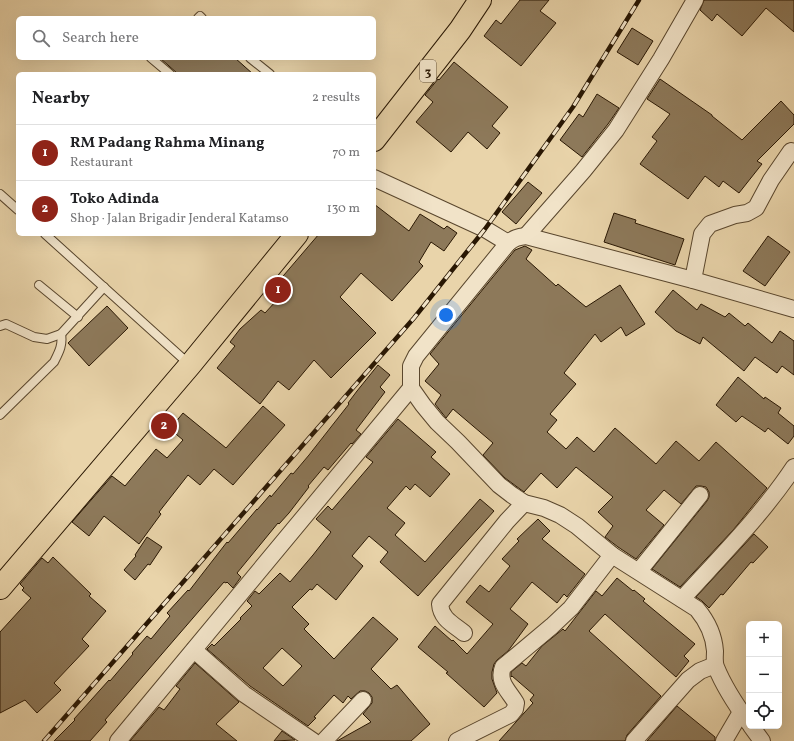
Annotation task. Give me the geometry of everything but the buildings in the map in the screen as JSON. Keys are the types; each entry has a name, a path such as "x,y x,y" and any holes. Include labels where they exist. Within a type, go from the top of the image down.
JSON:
{"highway":[{"name":"3","path":"376,137 460,30 480,0"},
{"path":"0,588 190,365 294,236"}],"street":[{"path":"526,236 583,171 616,130 695,0"},
{"path":"693,280 702,234 710,224 735,215 747,213 756,208 771,180 791,151"},
{"path":"376,179 485,229 508,243"},
{"path":"724,741 745,718 727,691 715,665 715,650 705,618 697,609 612,555 577,526 560,515 544,508 524,503 494,480 437,422 423,405 411,388 411,366 416,356 508,243 514,238 526,236 693,280 794,309"},
{"path":"118,741 411,388"},
{"path":"682,599 754,520 778,491 794,467"},
{"path":"639,571 700,495"},
{"path":"464,633 447,620 441,612 440,604 499,531 524,503"},
{"path":"457,741 511,714 515,709 516,703 501,680 500,674 502,668 571,608 612,555"},
{"path":"194,650 239,691 313,741"},
{"path":"634,741 688,680 700,671 715,665"},
{"path":"324,741 363,700"},
{"path":"753,729 762,741"}],"lane":[{"path":"153,60 168,72"},
{"path":"159,65 163,60"},
{"path":"252,60 268,72"},
{"path":"0,194 16,208"},
{"path":"46,236 190,365"},
{"path":"39,285 78,317"},
{"path":"0,326 6,324 34,337 47,339 62,334 104,287"},
{"path":"0,415 54,362 63,342 62,334"}],"railway":[{"path":"44,741 414,318 485,229 573,107 639,0"}],"place":[{"name":"RM Padang Rahma Minang","path":"278,290"},
{"name":"Toko Adinda","path":"164,426"}]}
